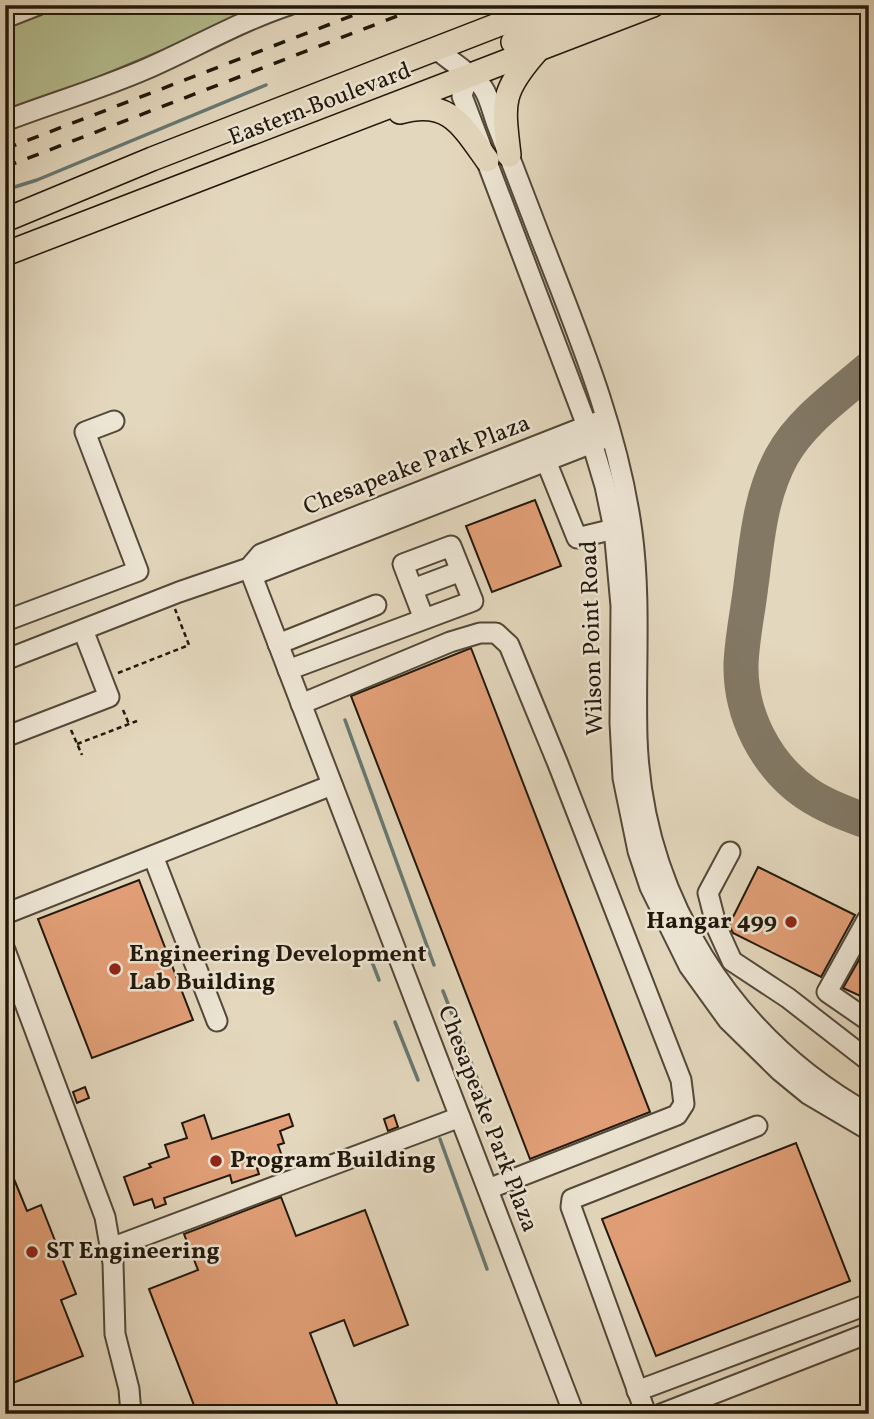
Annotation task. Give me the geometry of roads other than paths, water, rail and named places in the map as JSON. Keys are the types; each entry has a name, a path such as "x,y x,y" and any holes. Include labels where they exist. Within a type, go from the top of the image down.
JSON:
{"main road":[{"name":"Eastern Boulevard","path":"5,220 152,159 549,5"},
{"path":"468,75 483,54 608,5"},
{"name":"Eastern Boulevard","path":"5,254 653,5"},
{"path":"498,158 509,88 515,76 538,50"},
{"path":"326,131 415,107 433,108 458,120 498,158"}],"street":[{"path":"5,18 38,5"},
{"path":"5,121 86,94 149,68 235,25 289,5"},
{"name":"Wilson Point Road","path":"436,49 483,88 498,158 590,434 614,529 621,606 620,723 624,778 638,851 650,887 689,966 728,1020 807,1094 869,1130"},
{"name":"Wilson Point Road","path":"498,158 610,426 624,482 632,536 636,599 639,766 645,810 660,869 680,918 698,950 737,1006 787,1058 847,1102 869,1114"},
{"path":"5,621 138,570 85,432 114,421"},
{"name":"Chesapeake Park Plaza","path":"249,568 261,572 610,426"},
{"path":"543,453 577,538 614,529"},
{"path":"288,670 473,601 452,546 403,564 424,619"},
{"path":"5,660 249,568"},
{"name":"Chesapeake Park Plaza","path":"249,568 574,1414"},
{"path":"413,589 461,571"},
{"path":"278,644 376,605"},
{"path":"5,737 109,697 83,630"},
{"path":"301,704 450,642 480,633 496,632 509,645 681,1080 684,1104 677,1115 488,1189"},
{"path":"5,914 332,785"},
{"path":"730,852 708,892 717,928 732,961 788,998 869,1061"},
{"path":"153,856 217,1021"},
{"path":"867,920 827,992 869,1021"},
{"path":"5,950 105,1216 111,1248 115,1334 129,1389 131,1414"},
{"path":"111,1248 460,1117"},
{"path":"646,1414 571,1207 572,1199 757,1126"},
{"path":"637,1391 869,1304"},
{"path":"661,1414 869,1333"}],"waterway":[{"path":"5,190 37,180 266,85"},
{"path":"345,720 434,965"},
{"path":"369,954 379,980"},
{"path":"443,991 486,1101"},
{"path":"395,1022 418,1080"},
{"path":"440,1139 487,1269"}],"railway":[{"path":"5,149 380,5"},
{"path":"5,167 426,5"}],"place":[{"name":"Hangar 499","path":"791,922"},
{"name":"Engineering Development Lab Building","path":"115,969"},
{"name":"Program Building","path":"216,1161"},
{"name":"ST Engineering","path":"32,1252"}]}
